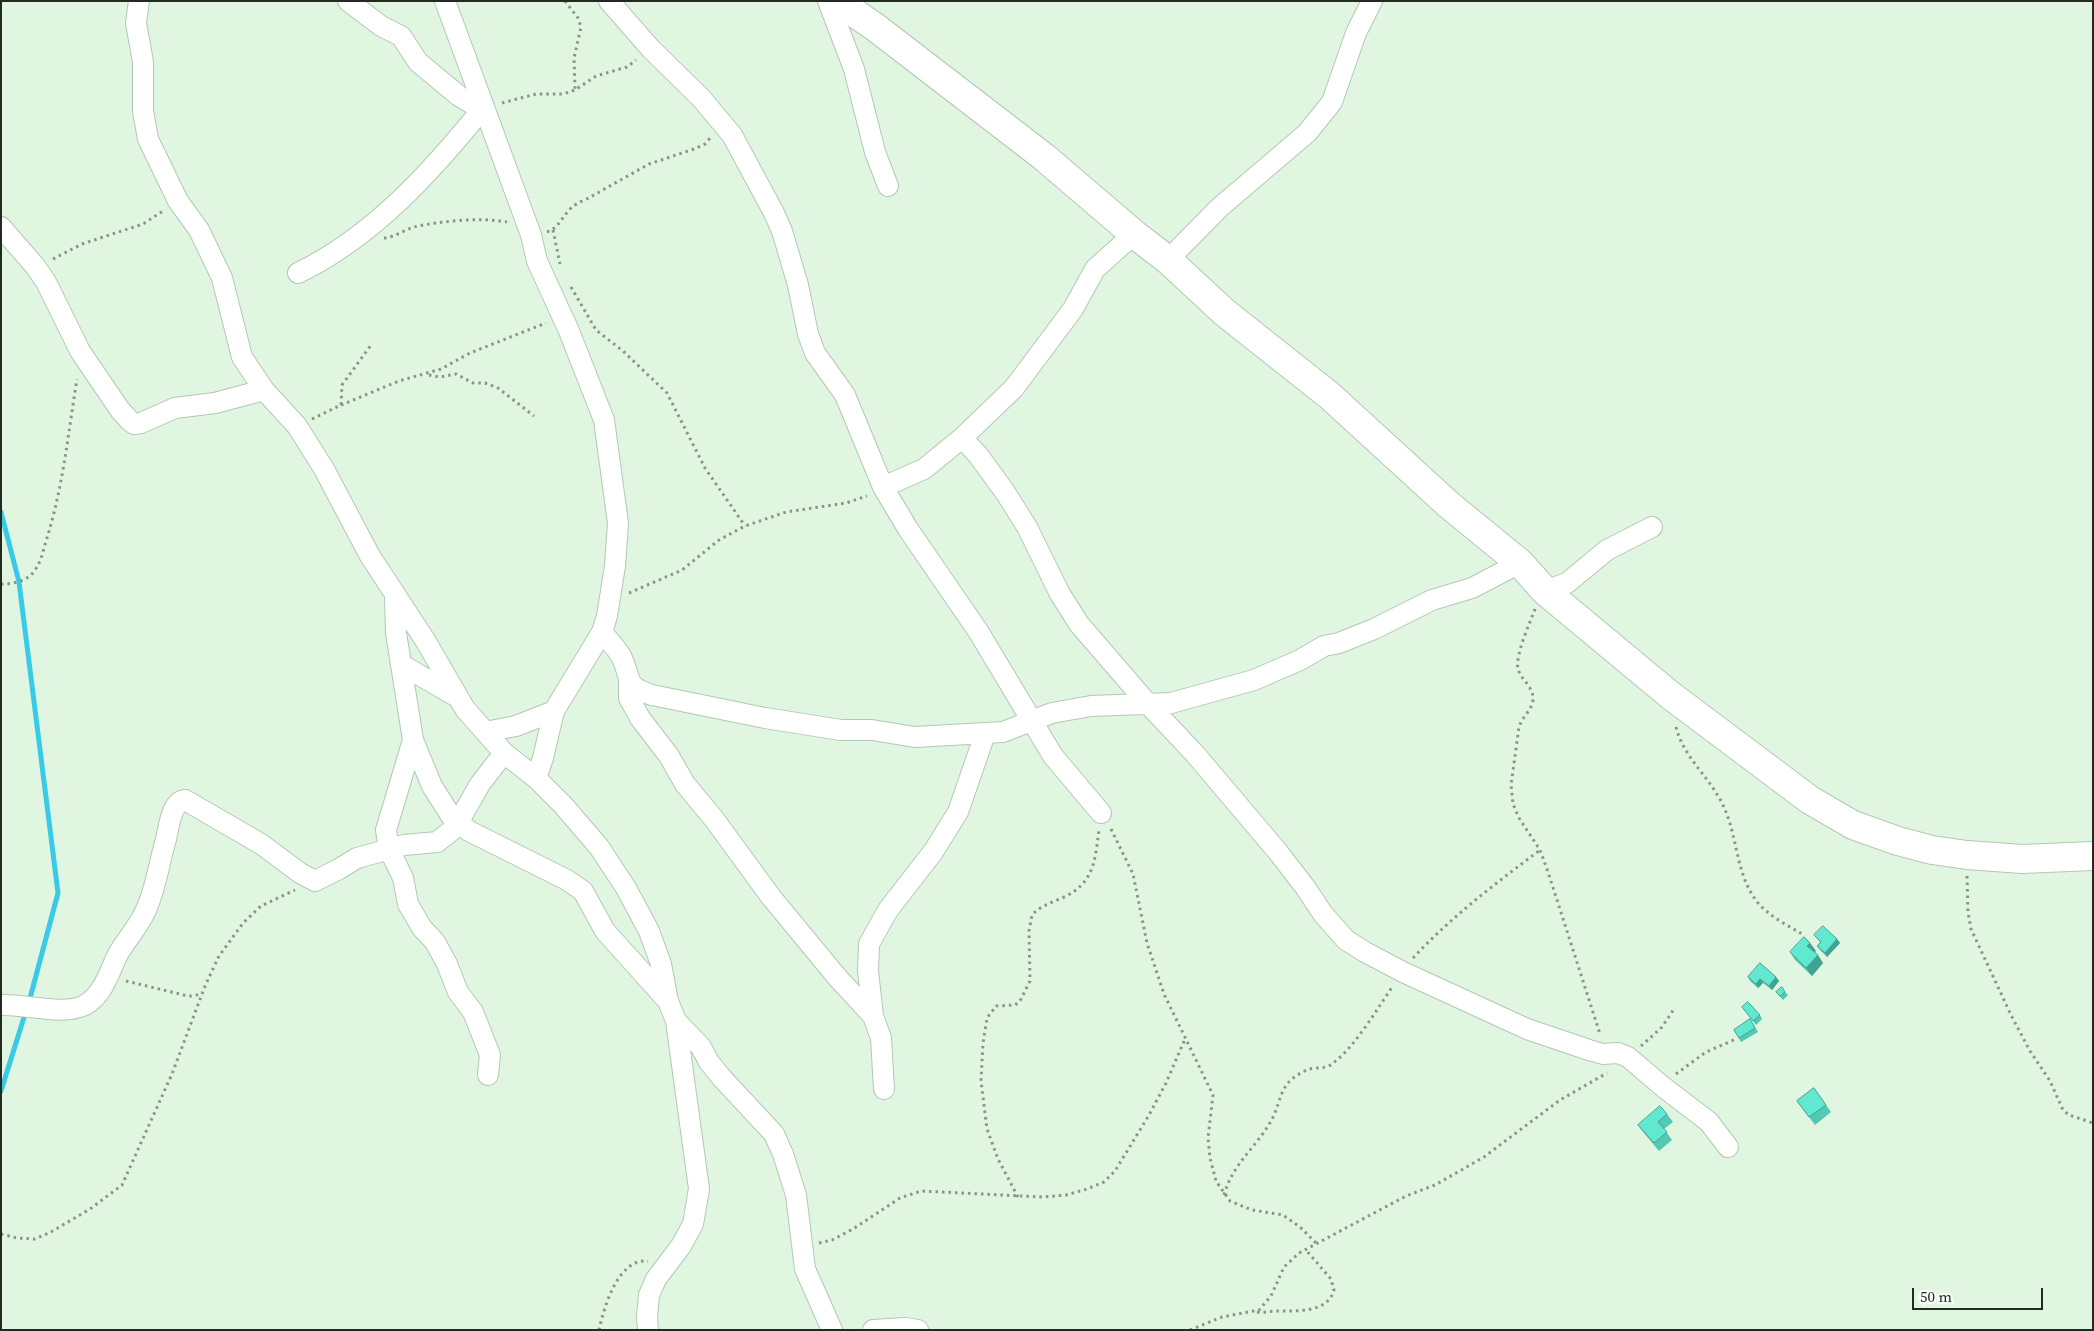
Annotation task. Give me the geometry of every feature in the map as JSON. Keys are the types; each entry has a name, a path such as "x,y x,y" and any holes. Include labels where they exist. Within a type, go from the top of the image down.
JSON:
{"street":[{"path":"139,1 136,23 143,62 143,111 148,139 178,201 199,230 222,278 242,357 264,390 297,426 324,469 370,556 425,640 465,709 504,754 536,778 562,804 598,847 626,888 649,930 661,964 668,1001 676,1021 698,1189 693,1224 669,1264 656,1279 649,1295 648,1330"},
{"path":"348,1 382,26 401,36 418,62 459,96 474,105 484,107"},
{"path":"445,1 531,235 537,261 569,331 604,420 618,523 615,566 604,624 554,710 543,758 536,778"},
{"path":"609,1 651,49 695,91 736,142 774,213 790,259 806,327 815,353 845,395 883,488 908,529 978,631 1053,756 1102,813"},
{"path":"828,1 854,69 875,152 888,186"},
{"path":"837,1 875,27 1044,157 1134,234 1168,260 1224,312 1330,396 1450,505 1520,563 1545,591 1670,695 1810,800 1853,824 1898,841 1967,856 2022,859 2093,856"},
{"path":"1168,260 1219,208 1307,133 1318,121 1332,102 1356,33 1372,1"},
{"path":"298,273 319,263 361,235 422,180 484,107"},
{"path":"1,227 46,282 80,351 120,410 134,424 149,420 175,408 215,403 264,390"},
{"path":"883,488 924,469 962,438 1014,388 1073,309 1095,269 1134,234"},
{"path":"962,438 978,455 1018,513 1060,594 1079,624 1148,704 1195,754 1278,852 1334,928 1346,940 1403,972 1527,1029 1566,1044 1603,1054 1623,1055 1709,1122 1728,1146"},
{"path":"1545,591 1567,583 1607,550 1652,527"},
{"path":"629,681 639,690 652,695 765,718 841,730 872,730 915,737 1003,732 1052,713 1091,706 1182,702 1260,678 1324,646 1339,643 1432,600 1472,588 1520,563"},
{"path":"395,595 396,633 413,740 432,786 451,816 469,831 567,880 583,892 606,931 668,1001"},
{"path":"604,624 622,656 629,681 629,698 640,718 669,756 685,784 714,819 771,897 836,977 873,1016"},
{"path":"402,665 457,696"},
{"path":"485,732 516,726 554,710"},
{"path":"884,1089 881,1038 873,1016 868,971 869,944 888,910 933,852 958,812 985,734"},
{"path":"413,740 386,830 389,848 403,878 408,904 422,928 435,942 447,964 458,992 473,1012 490,1055 488,1075"},
{"path":"1,1005 67,1010 85,1004 101,990 119,954 144,914 156,882 172,816 177,803 180,801 185,800 226,822 248,838 261,844 300,873 315,881 357,858 389,848 437,842 455,828 480,784 504,754"},
{"path":"403,878 420,843"},
{"path":"676,1021 701,1047 709,1062 727,1084 774,1134 796,1195 802,1248 808,1278 832,1330"},
{"path":"873,1330 905,1328 918,1330"}],"path":[{"path":"565,1 578,18 581,26 574,58 575,90"},
{"path":"484,107 536,94 563,94 575,90 596,76 627,67 651,49"},
{"path":"361,235 369,239 389,238 411,228 436,223 490,219 510,222 531,235 553,230 574,204 649,164 700,146 708,141 722,123"},
{"path":"28,258 37,262 52,260 82,244 143,224 178,201"},
{"path":"553,230 557,255 563,272"},
{"path":"566,280 596,330 623,351 667,393 705,468 745,526"},
{"path":"297,426 399,381 441,369 470,353 561,316"},
{"path":"341,405 342,385 371,345"},
{"path":"1,584 19,582 28,577 39,563 58,496 68,451 80,351"},
{"path":"425,375 440,377 456,374 473,383 485,383 498,388 534,416"},
{"path":"604,624 630,592 682,570 718,540 745,526 786,512 846,503 883,488"},
{"path":"1545,591 1535,609 1518,662 1519,671 1530,687 1533,699 1532,706 1519,727 1511,785 1513,804 1518,818 1540,850 1599,1030 1606,1045 1623,1055"},
{"path":"1670,695 1679,738 1688,756 1719,797 1733,830 1743,876 1751,893 1759,904 1770,913 1802,934"},
{"path":"1102,813 1133,874 1147,942 1164,994 1213,1095 1208,1138 1210,1158 1216,1180 1224,1195 1230,1201 1252,1210 1277,1213 1291,1219 1308,1233 1316,1243"},
{"path":"1019,1197 998,1159 987,1129 986,1108 981,1081 987,1018 996,1006 1015,1005 1020,1001 1030,980 1029,931 1032,915 1042,906 1064,898 1086,882 1094,863 1102,813"},
{"path":"1224,1195 1235,1167 1256,1144 1270,1122 1288,1083 1309,1069 1326,1067 1333,1063 1353,1042 1412,960 1447,923 1540,850"},
{"path":"1967,856 1968,912 1971,929 1982,956 2022,1037 2050,1081 2063,1110 2069,1116 2093,1123"},
{"path":"1,1234 17,1238 35,1238 51,1232 90,1209 122,1185 172,1074 202,994 219,956 243,923 261,906 315,881"},
{"path":"111,972 127,982 192,996 202,994"},
{"path":"1256,1312 1267,1302 1284,1266 1306,1250 1406,1196 1435,1185 1484,1157 1522,1130 1551,1106 1612,1070 1623,1055 1662,1027 1674,1009"},
{"path":"802,1248 832,1240 853,1229 900,1198 921,1191 1019,1197 1066,1195 1104,1182 1115,1171 1149,1115 1166,1083 1185,1038"},
{"path":"1662,1086 1706,1052 1736,1039"},
{"path":"1190,1330 1222,1317 1256,1312 1299,1311 1315,1308 1330,1299 1334,1290 1331,1279 1306,1250"},
{"path":"598,1330 618,1276 630,1267 643,1261 669,1264"}],"building":[{"path":"1823,926 1837,939 1825,953 1817,946 1821,942 1814,935"},
{"path":"1804,937 1810,943 1807,946 1818,955 1806,968 1790,952"},
{"path":"1760,963 1776,977 1769,986 1760,979 1756,984 1748,977"},
{"path":"1782,987 1785,992 1780,996 1776,992"},
{"path":"1748,1002 1760,1015 1753,1021 1742,1007"},
{"path":"1750,1019 1755,1028 1739,1038 1734,1030"},
{"path":"1814,1088 1826,1105 1809,1117 1797,1101"},
{"path":"1660,1106 1667,1114 1658,1122 1667,1132 1654,1143 1638,1125"}],"waterway":[{"path":"1,512 19,582 58,893 29,1002"},
{"path":"1,1091 26,1011"}]}
